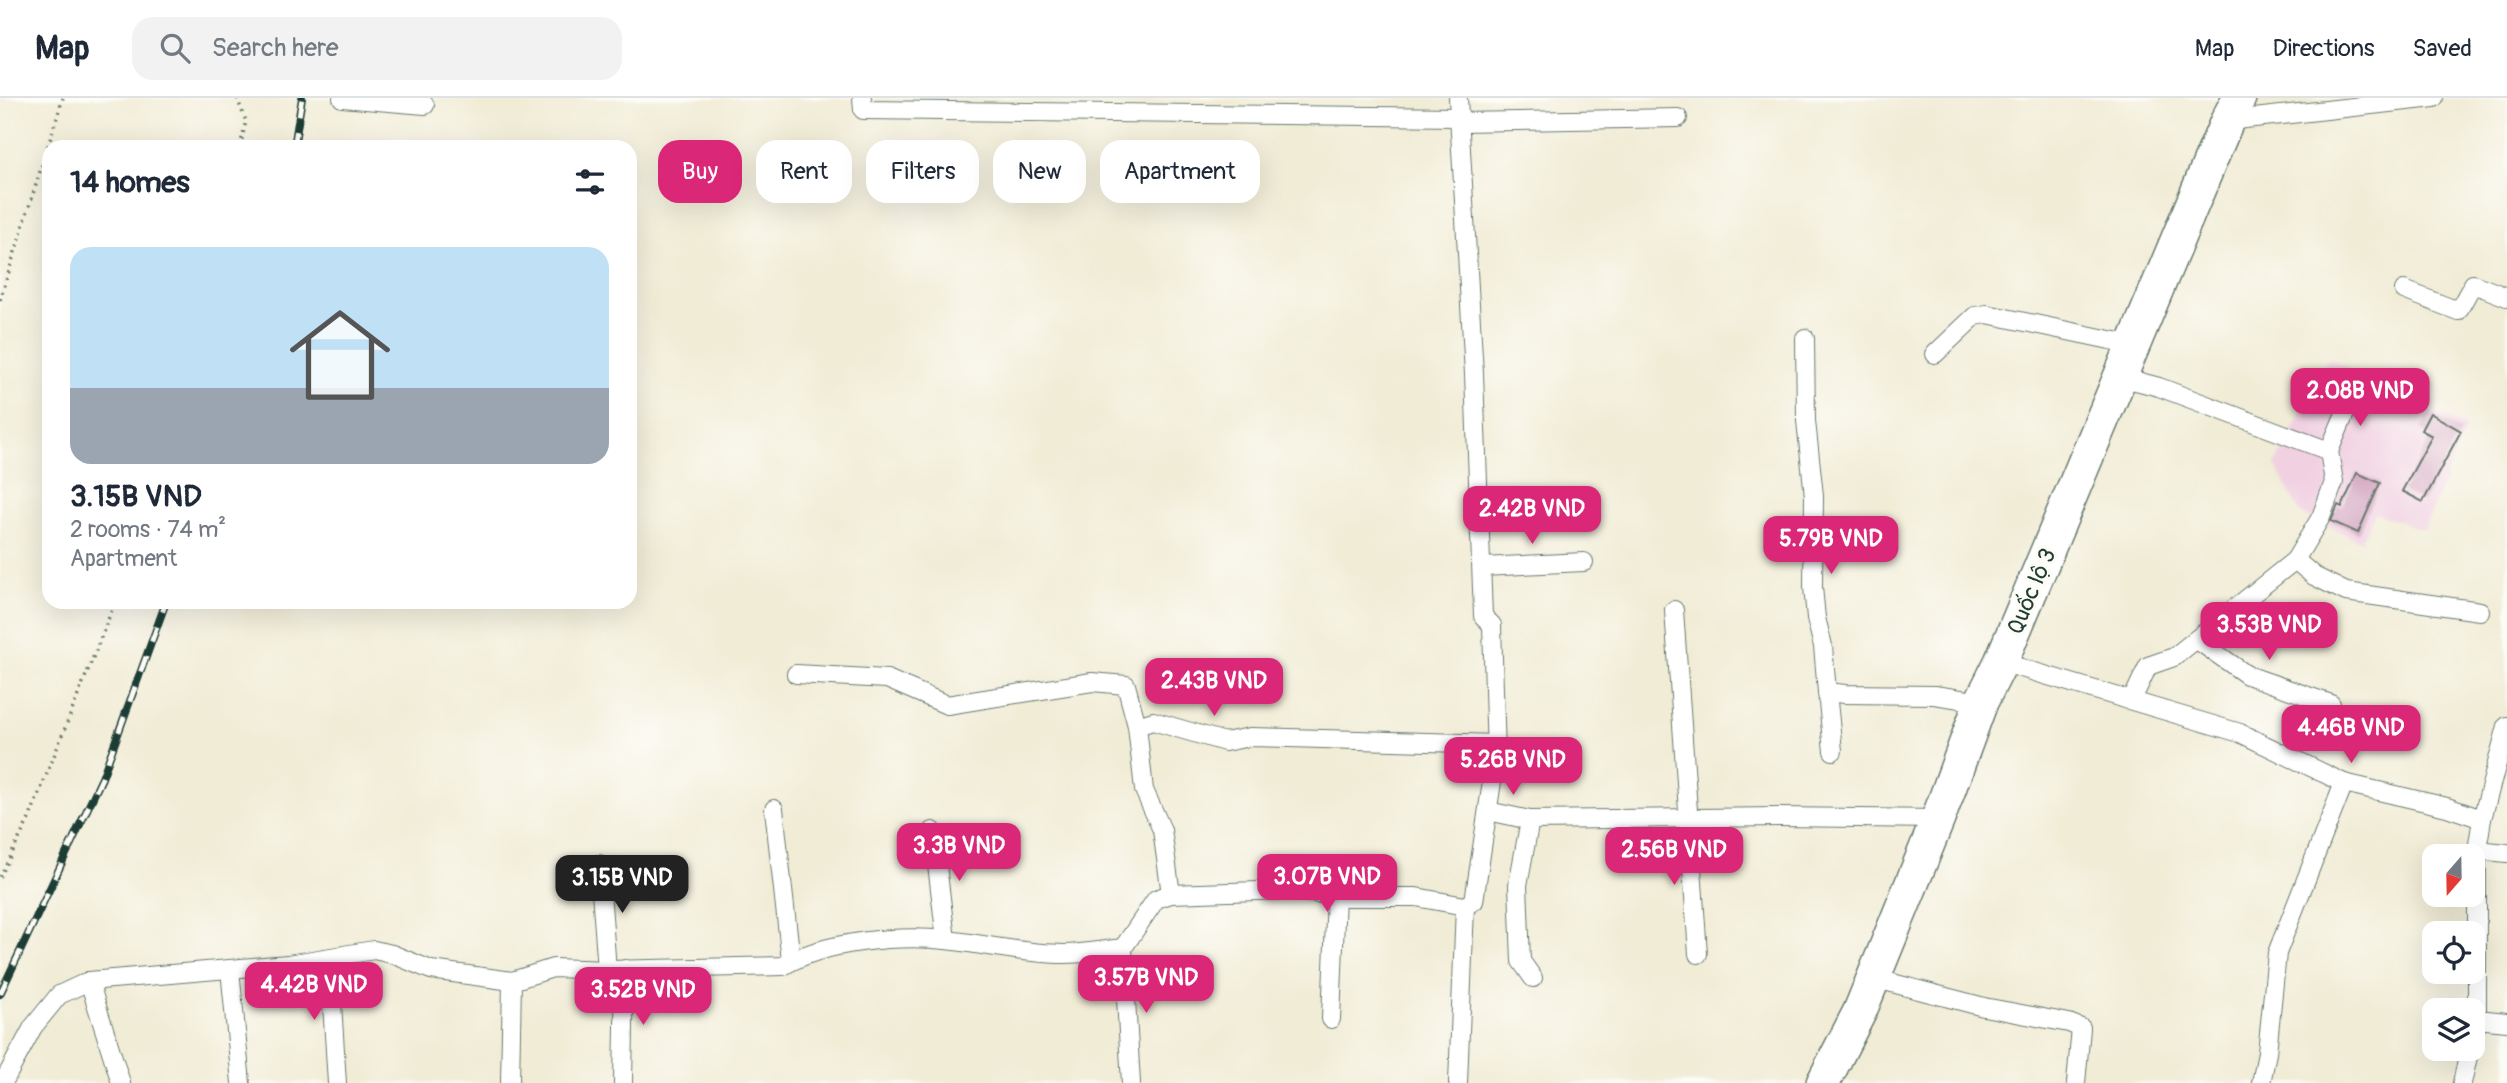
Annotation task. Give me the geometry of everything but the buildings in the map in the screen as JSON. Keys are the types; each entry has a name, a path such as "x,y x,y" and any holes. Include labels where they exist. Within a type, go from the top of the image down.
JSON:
{"highway":[{"name":"Quốc lộ 3","path":"1823,1083 1860,1011 1938,819 1981,702 2001,662 2233,110"}],"street":[{"path":"342,98 425,105"},
{"path":"862,98 863,110 1459,119 1678,118"},
{"path":"1131,1083 1123,948 1156,899 1171,894 1286,890 1336,895 1416,897 1465,905 1474,901 1497,744 1492,625 1483,615 1474,374 1458,98"},
{"path":"2233,110 2434,98"},
{"path":"2404,290 2458,311 2473,284 2507,298"},
{"path":"1935,354 1975,316 1987,314 2134,345"},
{"path":"1805,338 1805,421 1814,496 1813,587 1816,618 1823,646 1833,751"},
{"path":"2121,377 2159,387 2329,451"},
{"path":"2132,700 2148,666 2174,657 2295,561 2321,517 2334,482 2329,451 2355,390"},
{"path":"2295,561 2314,576 2347,592 2480,611"},
{"path":"1482,567 1584,562"},
{"path":"1674,610 1699,954"},
{"path":"2197,640 2247,675 2331,704"},
{"path":"2001,662 2240,733 2344,783 2447,807 2482,819"},
{"path":"796,674 887,679 947,705 1092,682 1126,685 1137,726 1144,790 1162,830 1171,894"},
{"path":"1827,692 1934,695 1981,702"},
{"path":"1137,726 1153,721 1225,741 1250,737 1497,744"},
{"path":"2478,844 2507,726"},
{"path":"2261,1083 2267,1053 2277,953 2344,783"},
{"path":"774,809 791,961"},
{"path":"1488,811 1530,820 1938,819"},
{"path":"1530,820 1518,885 1521,961 1533,978"},
{"path":"933,831 946,940"},
{"path":"2485,851 2507,853"},
{"path":"599,864 607,970"},
{"path":"1331,1019 1336,895"},
{"path":"1458,1083 1465,905"},
{"path":"2475,998 2476,907"},
{"path":"3,1083 33,1027 59,995 89,981 230,969 374,950 392,954 431,970 512,981 553,968 625,970 783,966 791,961 843,946 907,938 1064,954 1123,948"},
{"path":"326,958 337,1083"},
{"path":"230,969 241,1083"},
{"path":"623,1083 625,970"},
{"path":"1873,978 1984,1007 2070,1023 2081,1028 2076,1083"},
{"path":"89,981 121,1083"},
{"path":"510,1083 512,981"},
{"path":"2485,1026 2507,1022"},
{"path":"2462,1083 2467,1061"}],"path":[{"path":"49,140 62,98"},
{"path":"237,98 246,121 242,140"},
{"path":"0,300 42,163"},
{"path":"0,877 29,819 111,609"}],"shaded area":[{"path":"2328,358 2466,427 2424,530 2375,513 2361,541 2300,513 2275,465"}],"railway":[{"path":"295,140 302,98"},
{"path":"0,994 102,778 163,609"}]}
